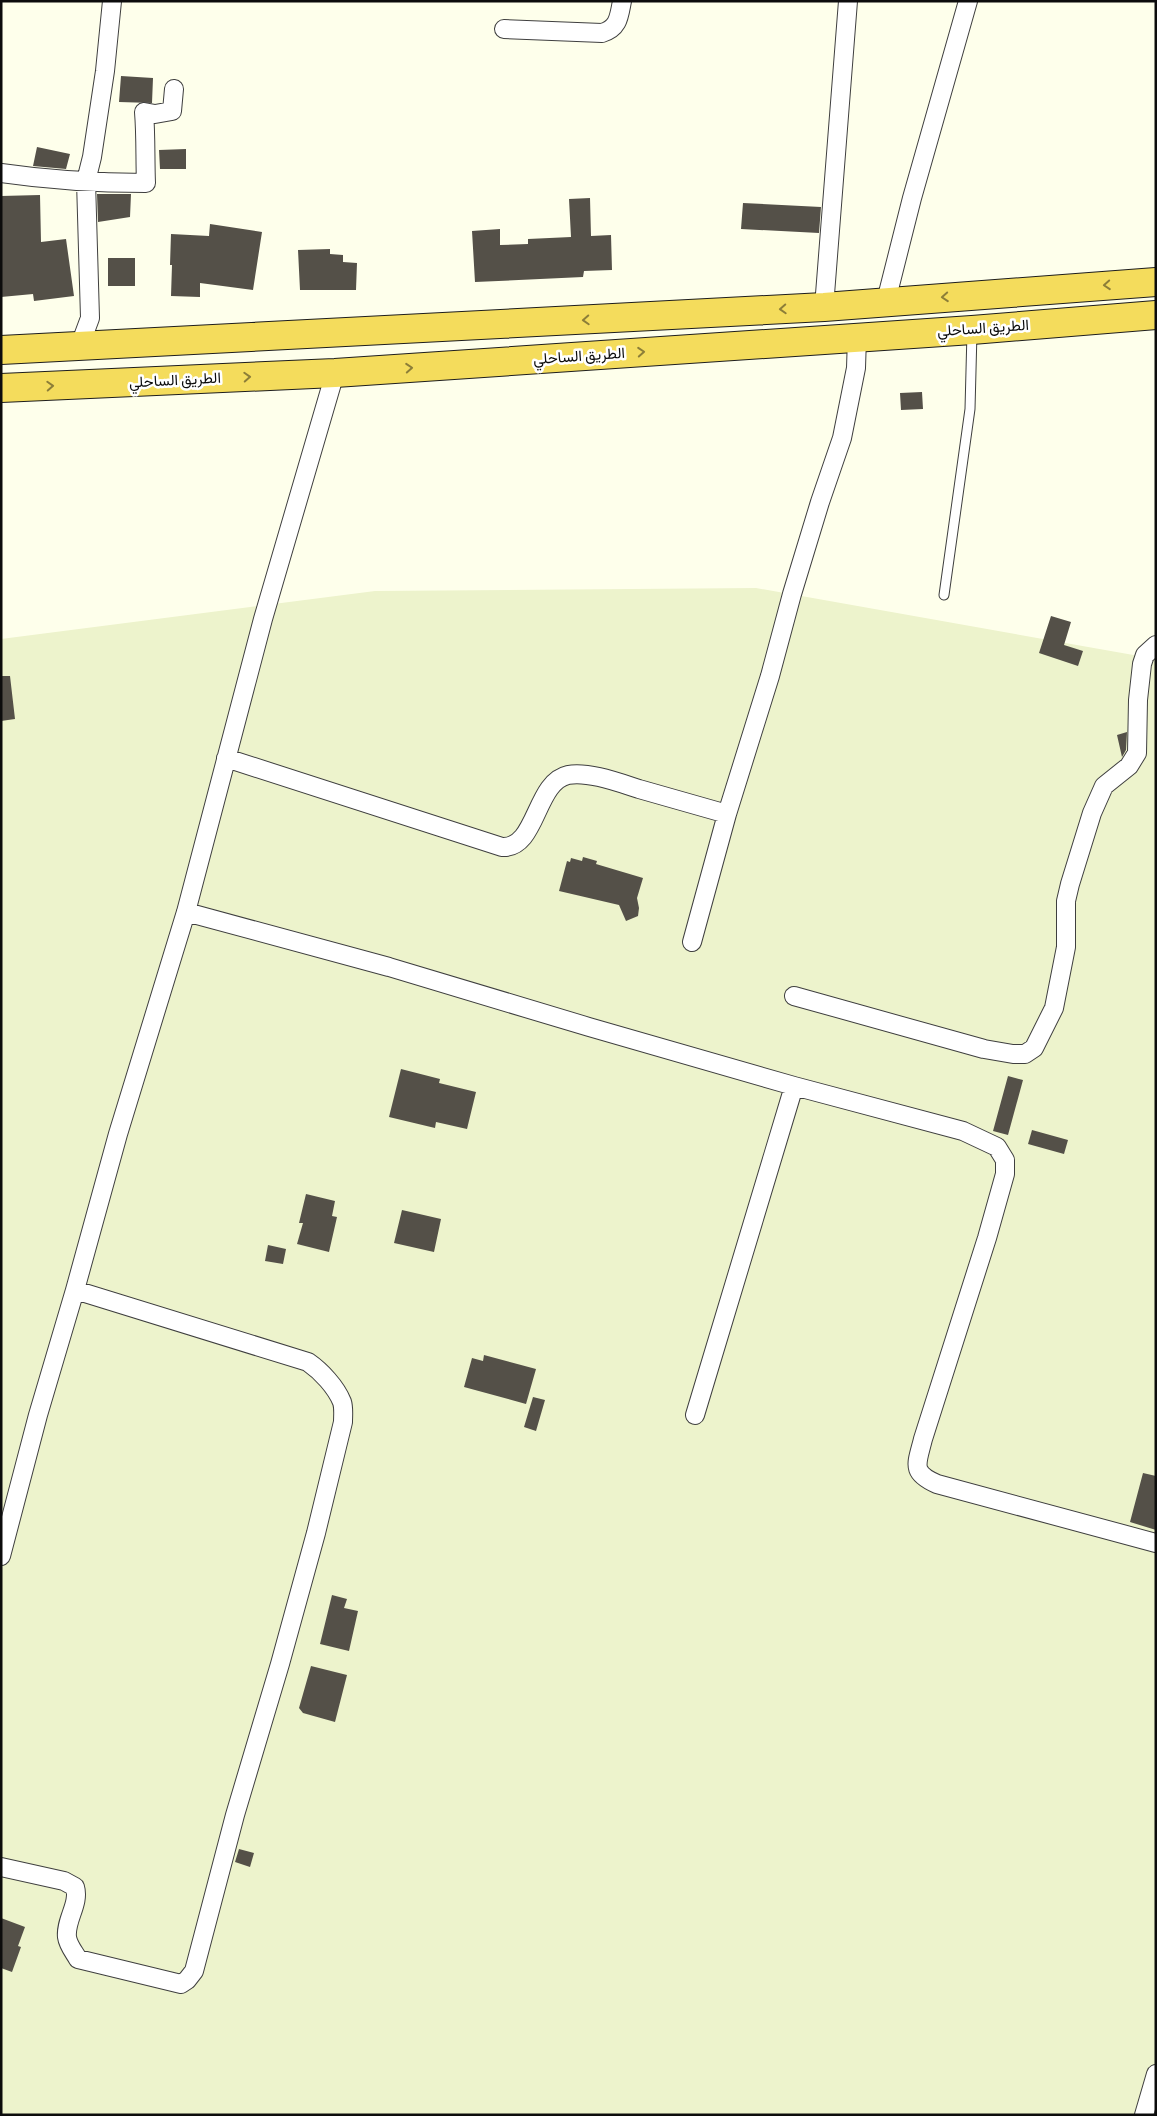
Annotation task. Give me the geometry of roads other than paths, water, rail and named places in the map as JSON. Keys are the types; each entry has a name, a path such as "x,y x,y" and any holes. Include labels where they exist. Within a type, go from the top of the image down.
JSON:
{"highway":[{"path":"1,350 824,307 1156,282"},
{"name":"الطريق الساحلي","path":"1,388 335,373 972,330 1156,315"}],"street":[{"path":"80,345 90,318 86,181 92,157 105,70 112,1"},
{"path":"504,29 602,33 611,31 615,26 622,1"},
{"path":"824,307 848,1"},
{"path":"886,301 968,1"},
{"path":"1,173 86,181 146,183 144,167 146,135 144,112 156,114 172,111 174,89"},
{"path":"692,942 727,814 768,685 817,511 842,438 856,368 857,337"},
{"path":"1,1556 38,1416 76,1290 118,1134 186,912 263,619 335,373"},
{"path":"794,996 984,1049 1024,1054 1034,1048 1054,1008 1066,948 1064,924 1066,900 1092,813 1104,786 1129,766 1136,753 1138,700 1142,664 1145,655 1156,645"},
{"path":"226,758 502,848 511,846 524,836 545,796 556,780 568,775 604,779 727,814"},
{"path":"186,912 389,967 598,1030 794,1086 963,1131 997,1147 1005,1160 1005,1174 987,1238 923,1439 917,1463 919,1473 937,1484 1156,1543"},
{"path":"695,1415 794,1086"},
{"path":"1,1867 64,1881 75,1887 78,1895 70,1918 67,1937 78,1958 181,1984 191,1976 194,1971 240,1799 280,1664 316,1532 343,1422 342,1404 338,1394 325,1377 308,1362 76,1290"},
{"path":"1144,2115 1156,2074"}],"lane":[{"path":"944,595 970,409 972,330"}]}
